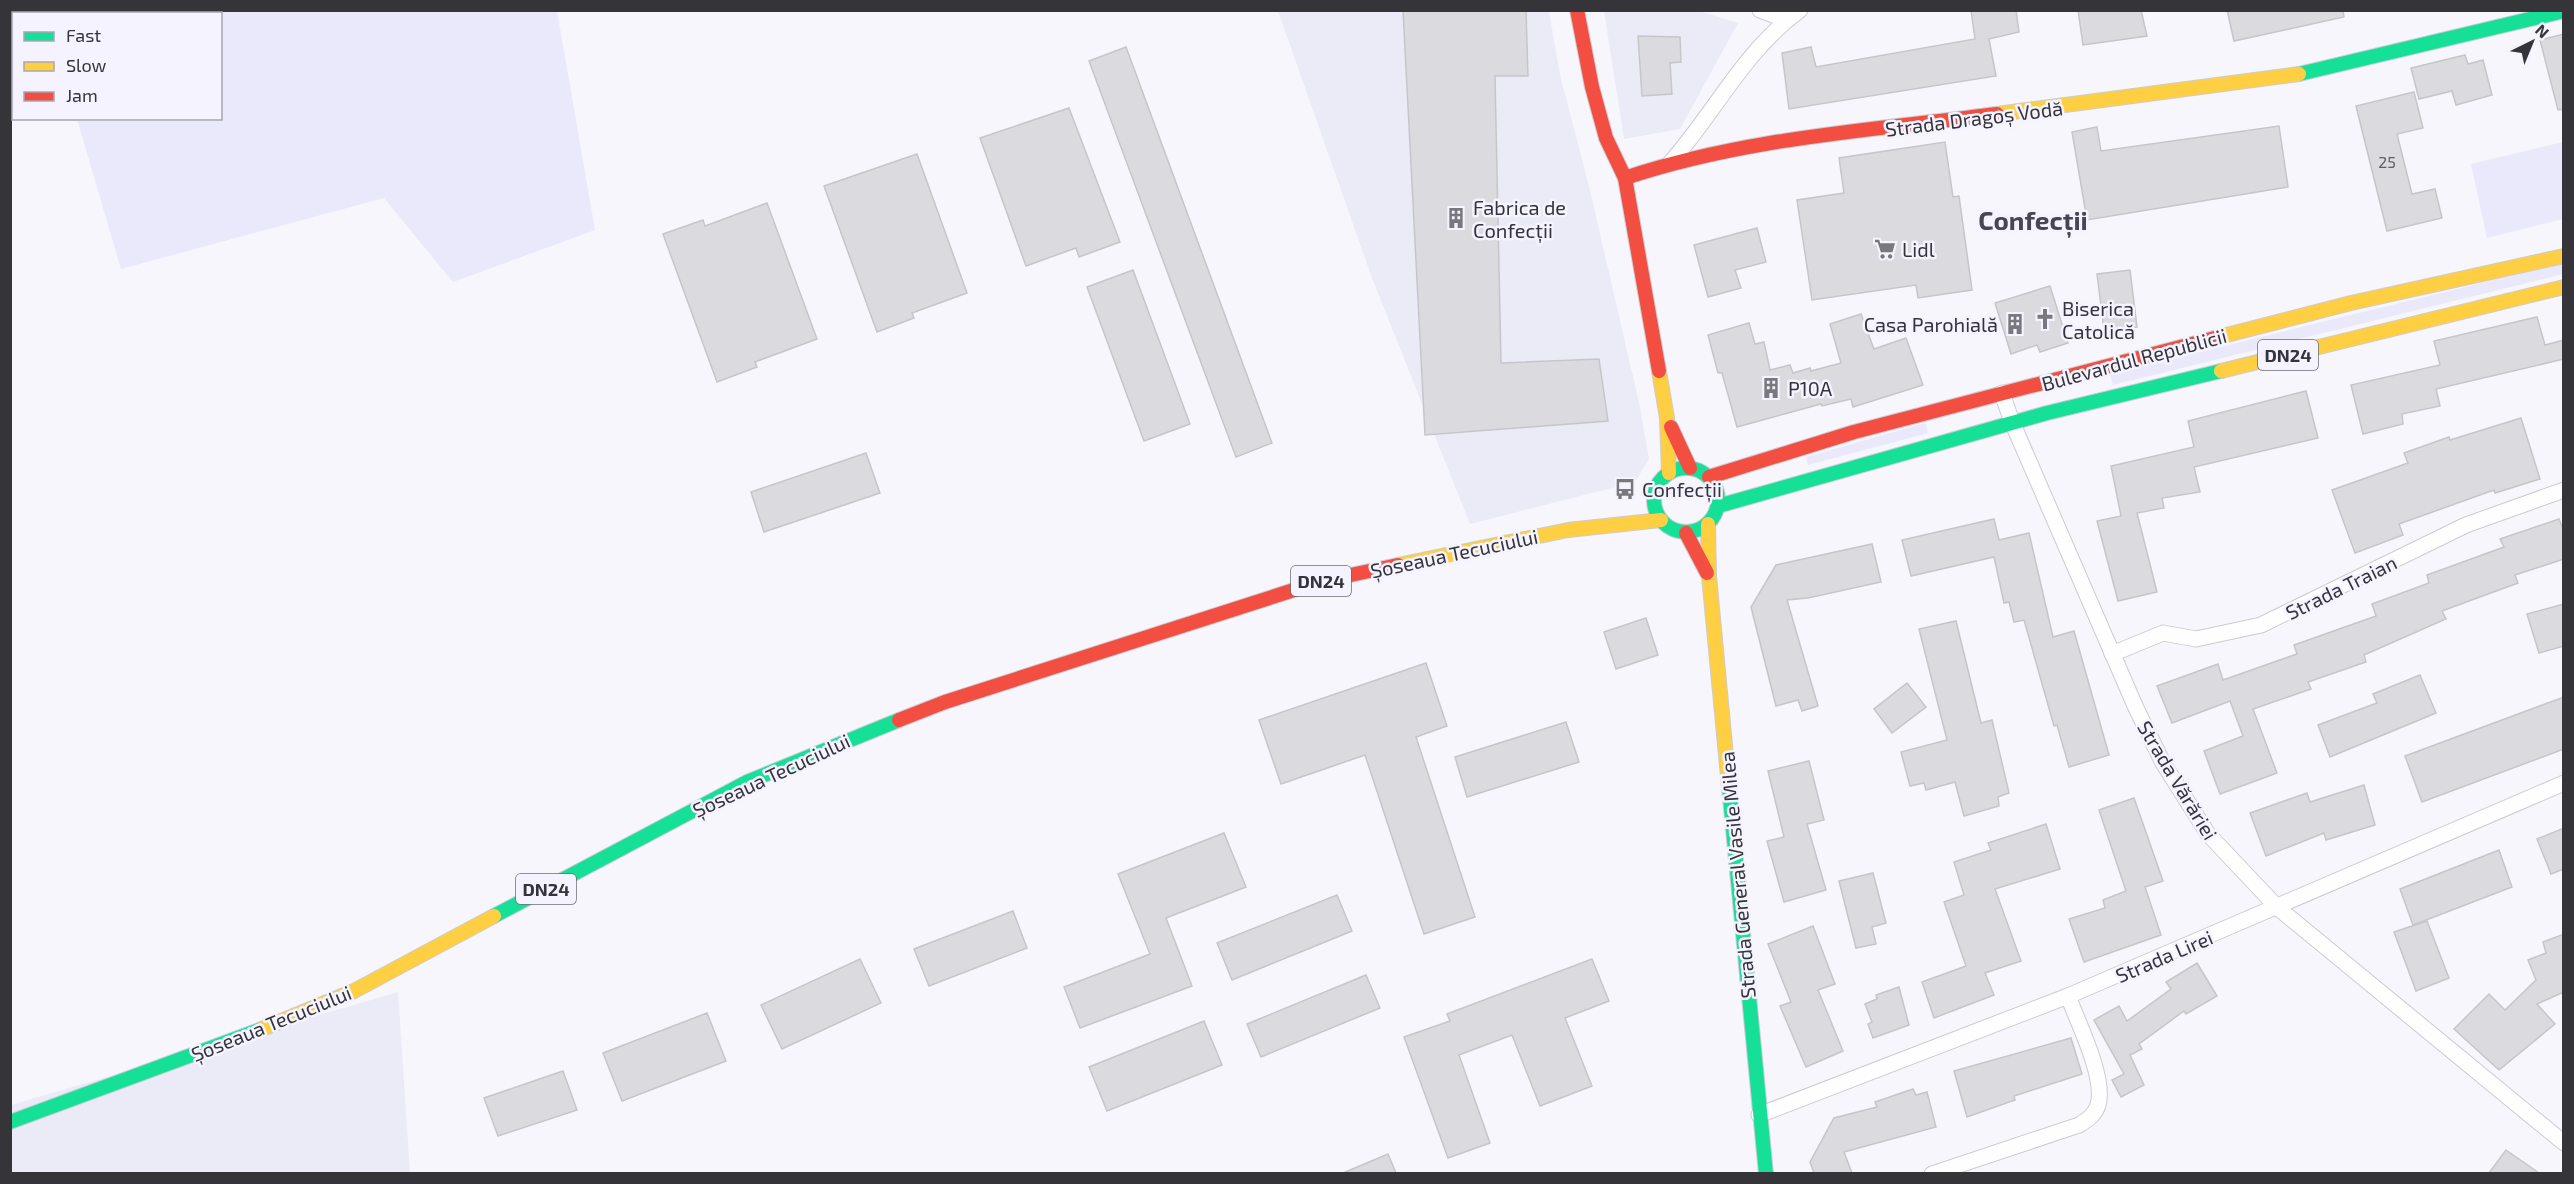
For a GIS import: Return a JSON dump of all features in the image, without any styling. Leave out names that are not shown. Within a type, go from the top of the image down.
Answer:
[{"type":"main road","points":[[1577,10],[1592,87],[1603,128],[1625,178],[1667,418],[1669,473]]},
{"type":"main road","name":"Strada Dragoș Vodă","points":[[1625,178],[1670,163],[1762,144],[2296,75],[2564,11]]},
{"type":"main road","name":"Bulevardul Republicii","points":[[1709,477],[1854,432],[2002,393],[2351,303],[2564,256]]},
{"type":"main road","name":"Bulevardul Republicii","points":[[1718,506],[2012,422],[2564,286]]},
{"type":"main road","points":[[1667,418],[1690,468]]},
{"type":"main road","points":[[1690,468],[1709,477],[1715,486],[1718,506],[1708,524],[1699,530],[1686,533],[1669,527],[1661,520],[1654,500],[1656,489],[1669,473],[1690,468]]},
{"type":"main road","name":"Șoseaua Tecuciului","points":[[1568,530],[1654,500]]},
{"type":"main road","name":"Șoseaua Tecuciului","points":[[10,1122],[310,1011],[354,991],[747,782],[848,739],[945,702],[1322,581],[1568,530],[1661,520]]},
{"type":"main road","name":"Strada General Vasile Milea","points":[[1708,524],[1709,576],[1766,1173]]},
{"type":"main road","name":"Strada General Vasile Milea","points":[[1686,533],[1709,576]]},
{"type":"street","points":[[1760,10],[1787,20]]},
{"type":"street","points":[[1670,163],[1698,131],[1739,68],[1800,10]]},
{"type":"street","name":"Strada Vărăriei","points":[[2002,393],[2012,422],[2112,654],[2163,763],[2191,809],[2228,857],[2278,908],[2564,1143]]},
{"type":"street","name":"Strada Traian","points":[[2112,654],[2163,633],[2196,639],[2261,626],[2466,525],[2564,490]]},
{"type":"street","name":"Strada Lirei","points":[[1759,1115],[2068,996],[2278,908],[2564,783]]},
{"type":"street","points":[[1932,1173],[2079,1125],[2090,1119],[2098,1106],[2098,1078],[2068,996]]},
{"type":"shaded area","points":[[557,11],[595,230],[453,282],[384,198],[121,269],[77,120],[222,120],[222,12],[46,12]]},
{"type":"shaded area","points":[[1278,11],[1549,11],[1560,75],[1589,186],[1640,407],[1649,459],[1635,482],[1470,524],[1372,278]]},
{"type":"shaded area","points":[[1604,11],[1699,11],[1738,23],[1680,129],[1624,139]]},
{"type":"shaded area","points":[[2563,142],[2563,219],[2487,238],[2471,164]]},
{"type":"shaded area","points":[[2563,263],[2563,274],[2113,385],[2110,374]]},
{"type":"shaded area","points":[[1925,423],[1928,433],[1808,465],[1806,457]]},
{"type":"shaded area","points":[[398,992],[410,1173],[11,1174],[11,1105]]},
{"type":"building","name":"Fabrica de Confecții","points":[[1403,10],[1526,10],[1528,76],[1495,76],[1501,363],[1599,359],[1608,421],[1425,435]]},
{"type":"building","points":[[1971,10],[2016,10],[2019,32],[1989,39],[1996,76],[1789,109],[1782,53],[1811,47],[1816,67],[1975,39]]},
{"type":"building","points":[[2078,10],[2141,10],[2147,36],[2083,45]]},
{"type":"building","points":[[2227,10],[2343,10],[2344,17],[2234,41]]},
{"type":"building","points":[[2564,34],[2564,109],[2558,110],[2540,40]]},
{"type":"building","points":[[1638,36],[1680,37],[1681,62],[1670,63],[1672,94],[1642,96]]},
{"type":"building","points":[[1126,47],[1272,443],[1236,457],[1089,61]]},
{"type":"building","points":[[2465,55],[2468,64],[2483,60],[2492,95],[2456,105],[2452,91],[2419,99],[2411,68]]},
{"type":"building","points":[[2414,92],[2423,128],[2397,134],[2412,194],[2435,189],[2442,218],[2387,231],[2356,106]]},
{"type":"building","points":[[1069,108],[1120,242],[1079,257],[1076,248],[1026,266],[980,138]]},
{"type":"building","points":[[2279,126],[2288,187],[2087,220],[2072,132],[2097,127],[2101,151]]},
{"type":"building","name":"Lidl","points":[[1945,142],[1953,197],[1959,196],[1972,290],[1918,298],[1916,285],[1812,300],[1797,200],[1844,193],[1839,158]]},
{"type":"building","points":[[917,154],[967,293],[912,313],[914,318],[877,332],[824,186]]},
{"type":"building","points":[[767,203],[817,339],[755,362],[757,367],[717,382],[663,234],[703,220],[705,226]]},
{"type":"building","points":[[1757,228],[1766,262],[1735,270],[1741,288],[1708,297],[1694,245]]},
{"type":"building","points":[[1133,270],[1190,424],[1144,441],[1087,287]]},
{"type":"building","points":[[2130,270],[2137,327],[2104,330],[2097,274]]},
{"type":"building","points":[[2050,286],[2068,343],[2040,352],[2037,345],[2011,354],[1995,303]]},
{"type":"building","points":[[1861,314],[1874,349],[1906,338],[1923,385],[1853,407],[1851,399],[1822,406],[1821,404],[1737,427],[1722,373],[1718,373],[1708,335],[1749,323],[1755,344],[1764,342],[1770,370],[1790,365],[1793,373],[1810,368],[1811,371],[1841,363],[1830,324]]},
{"type":"building","points":[[2537,317],[2545,345],[2564,340],[2564,359],[2436,389],[2440,406],[2402,414],[2403,424],[2363,434],[2351,385],[2440,365],[2434,341]]},
{"type":"building","points":[[2306,391],[2318,438],[2194,467],[2200,492],[2162,498],[2164,508],[2137,513],[2157,592],[2118,601],[2097,521],[2121,516],[2111,466],[2194,447],[2188,421]]},
{"type":"building","points":[[2521,418],[2540,479],[2495,493],[2494,490],[2399,524],[2403,535],[2355,553],[2332,490],[2408,463],[2404,453],[2449,437],[2450,440]]},
{"type":"building","points":[[866,453],[880,493],[764,532],[751,492]]},
{"type":"building","points":[[1994,519],[1999,540],[2029,533],[2053,637],[2074,631],[2109,755],[2069,767],[2057,725],[2054,726],[2024,620],[2014,622],[2009,602],[2004,603],[1994,557],[1911,576],[1902,540]]},
{"type":"building","points":[[2559,519],[2564,531],[2564,559],[2515,575],[2518,583],[2442,611],[2446,619],[2364,655],[2366,662],[2308,682],[2311,689],[2253,709],[2277,773],[2220,794],[2204,751],[2243,736],[2230,701],[2172,723],[2157,686],[2218,664],[2223,680],[2297,654],[2294,645],[2376,616],[2372,604],[2429,583],[2427,575],[2504,547],[2500,539]]},
{"type":"building","points":[[1872,544],[1881,582],[1808,598],[1787,600],[1818,706],[1802,711],[1798,700],[1776,706],[1751,607],[1776,565]]},
{"type":"building","points":[[2564,604],[2564,646],[2539,653],[2527,614]]},
{"type":"building","points":[[1646,618],[1658,655],[1616,669],[1604,632]]},
{"type":"building","points":[[1956,621],[1981,723],[1992,720],[2009,793],[1998,797],[1999,806],[1964,816],[1955,782],[1926,790],[1924,783],[1910,786],[1901,752],[1947,740],[1919,629]]},
{"type":"building","points":[[1426,663],[1447,726],[1416,737],[1475,917],[1424,934],[1365,755],[1281,784],[1259,720]]},
{"type":"building","points":[[2420,675],[2436,713],[2330,757],[2318,725],[2377,703],[2373,694]]},
{"type":"building","points":[[1907,683],[1926,707],[1892,733],[1874,709]]},
{"type":"building","points":[[2564,697],[2564,749],[2422,802],[2405,756]]},
{"type":"building","points":[[1566,722],[1579,762],[1467,797],[1455,757]]},
{"type":"building","points":[[1809,761],[1824,820],[1807,824],[1826,890],[1784,902],[1767,841],[1784,837],[1768,771]]},
{"type":"building","points":[[2364,785],[2375,825],[2326,840],[2324,833],[2266,856],[2250,813],[2307,793],[2310,802]]},
{"type":"building","points":[[2134,798],[2163,881],[2145,887],[2161,935],[2084,962],[2069,919],[2105,908],[2103,900],[2126,891],[2099,810]]},
{"type":"building","points":[[2046,824],[2060,869],[1995,889],[2021,961],[1985,973],[1994,995],[1934,1018],[1922,982],[1966,966],[1944,902],[1964,895],[1954,862],[1991,850],[1988,843]]},
{"type":"building","points":[[2564,828],[2564,869],[2551,874],[2537,839]]},
{"type":"building","points":[[1224,833],[1246,887],[1166,918],[1192,986],[1080,1028],[1064,987],[1150,954],[1118,874]]},
{"type":"building","points":[[2499,850],[2512,887],[2413,925],[2400,889]]},
{"type":"building","points":[[1873,873],[1886,923],[1872,927],[1876,944],[1856,948],[1839,881]]},
{"type":"building","points":[[1337,895],[1352,931],[1232,980],[1217,943]]},
{"type":"building","points":[[1013,911],[1027,948],[929,986],[914,949]]},
{"type":"building","points":[[2427,921],[2449,978],[2416,991],[2394,932]]},
{"type":"building","points":[[1813,926],[1835,984],[1818,990],[1843,1051],[1806,1067],[1780,1006],[1791,1002],[1768,944]]},
{"type":"building","points":[[2564,934],[2564,992],[2537,1004],[2555,1024],[2499,1070],[2454,1029],[2489,994],[2505,1010],[2536,980],[2528,960],[2546,953],[2543,942]]},
{"type":"building","points":[[860,959],[881,1003],[782,1049],[761,1005]]},
{"type":"building","points":[[1592,959],[1609,1001],[1565,1018],[1592,1086],[1540,1106],[1512,1035],[1459,1055],[1490,1143],[1448,1158],[1404,1037],[1450,1021],[1447,1014]]},
{"type":"building","points":[[2197,963],[2217,996],[2186,1014],[2184,1011],[2139,1044],[2142,1049],[2130,1055],[2144,1085],[2121,1097],[2112,1080],[2124,1074],[2094,1020],[2119,1006],[2127,1021],[2171,989],[2166,982]]},
{"type":"building","points":[[1366,975],[1380,1008],[1261,1057],[1247,1024]]},
{"type":"building","points":[[1899,987],[1909,1025],[1873,1038],[1868,1024],[1872,1022],[1865,1004],[1877,999],[1876,995]]},
{"type":"building","points":[[707,1013],[726,1061],[622,1101],[603,1053]]},
{"type":"building","points":[[1204,1021],[1222,1065],[1107,1111],[1089,1067]]},
{"type":"building","points":[[2071,1038],[2082,1074],[2014,1096],[2015,1100],[1967,1117],[1954,1071]]},
{"type":"building","points":[[563,1071],[577,1110],[498,1136],[484,1098]]},
{"type":"building","points":[[1913,1089],[1916,1095],[1927,1092],[1936,1127],[1844,1152],[1852,1173],[1814,1173],[1810,1162],[1834,1118],[1877,1107],[1875,1102]]},
{"type":"building","points":[[2506,1150],[2539,1173],[2489,1173]]},
{"type":"building","points":[[1388,1154],[1396,1173],[1343,1173]]},
{"type":"traffic: fast","points":[[2299,74],[2564,11]]},
{"type":"traffic: fast","points":[[1718,506],[2047,413],[2221,371]]},
{"type":"traffic: fast","points":[[1686,468],[1698,470],[1709,477],[1716,488],[1718,500],[1716,512],[1709,523],[1698,530],[1686,532],[1674,530],[1663,523],[1656,512],[1654,500],[1656,488],[1663,477],[1674,470],[1686,468]]},
{"type":"traffic: fast","points":[[494,916],[747,782],[899,720]]},
{"type":"traffic: fast","points":[[1729,787],[1766,1174]]},
{"type":"traffic: fast","points":[[10,1122],[262,1029]]},
{"type":"traffic: slow","points":[[1997,114],[2299,74]]},
{"type":"traffic: slow","points":[[2215,338],[2351,303],[2564,256]]},
{"type":"traffic: slow","points":[[2221,371],[2564,287]]},
{"type":"traffic: slow","points":[[1659,371],[1667,418],[1669,473]]},
{"type":"traffic: slow","points":[[1398,565],[1568,530],[1661,520]]},
{"type":"traffic: slow","points":[[1708,524],[1709,576],[1729,787]]},
{"type":"traffic: slow","points":[[262,1029],[354,991],[494,916]]},
{"type":"traffic: jam","points":[[1577,10],[1592,87],[1606,138],[1625,178],[1659,371]]},
{"type":"traffic: jam","points":[[1625,178],[1670,164],[1762,144],[1997,114]]},
{"type":"traffic: jam","points":[[1709,477],[1854,432],[2215,338]]},
{"type":"traffic: jam","points":[[1671,427],[1690,468]]},
{"type":"traffic: jam","points":[[1686,533],[1707,573]]},
{"type":"traffic: jam","points":[[899,720],[945,702],[1322,581],[1398,565]]},
{"type":"place","name":"Fabrica de Confecții","points":[[1456,218]]},
{"type":"place","name":"Lidl","points":[[1885,249]]},
{"type":"place","name":"Biserica Catolică","points":[[2045,319]]},
{"type":"place","name":"Casa Parohială","points":[[2015,324]]},
{"type":"place","name":"P10A","points":[[1771,388]]},
{"type":"place","name":"Confecții","points":[[1625,489]]},
{"type":"district","name":"Confecții","points":[[2033,219]]}]
